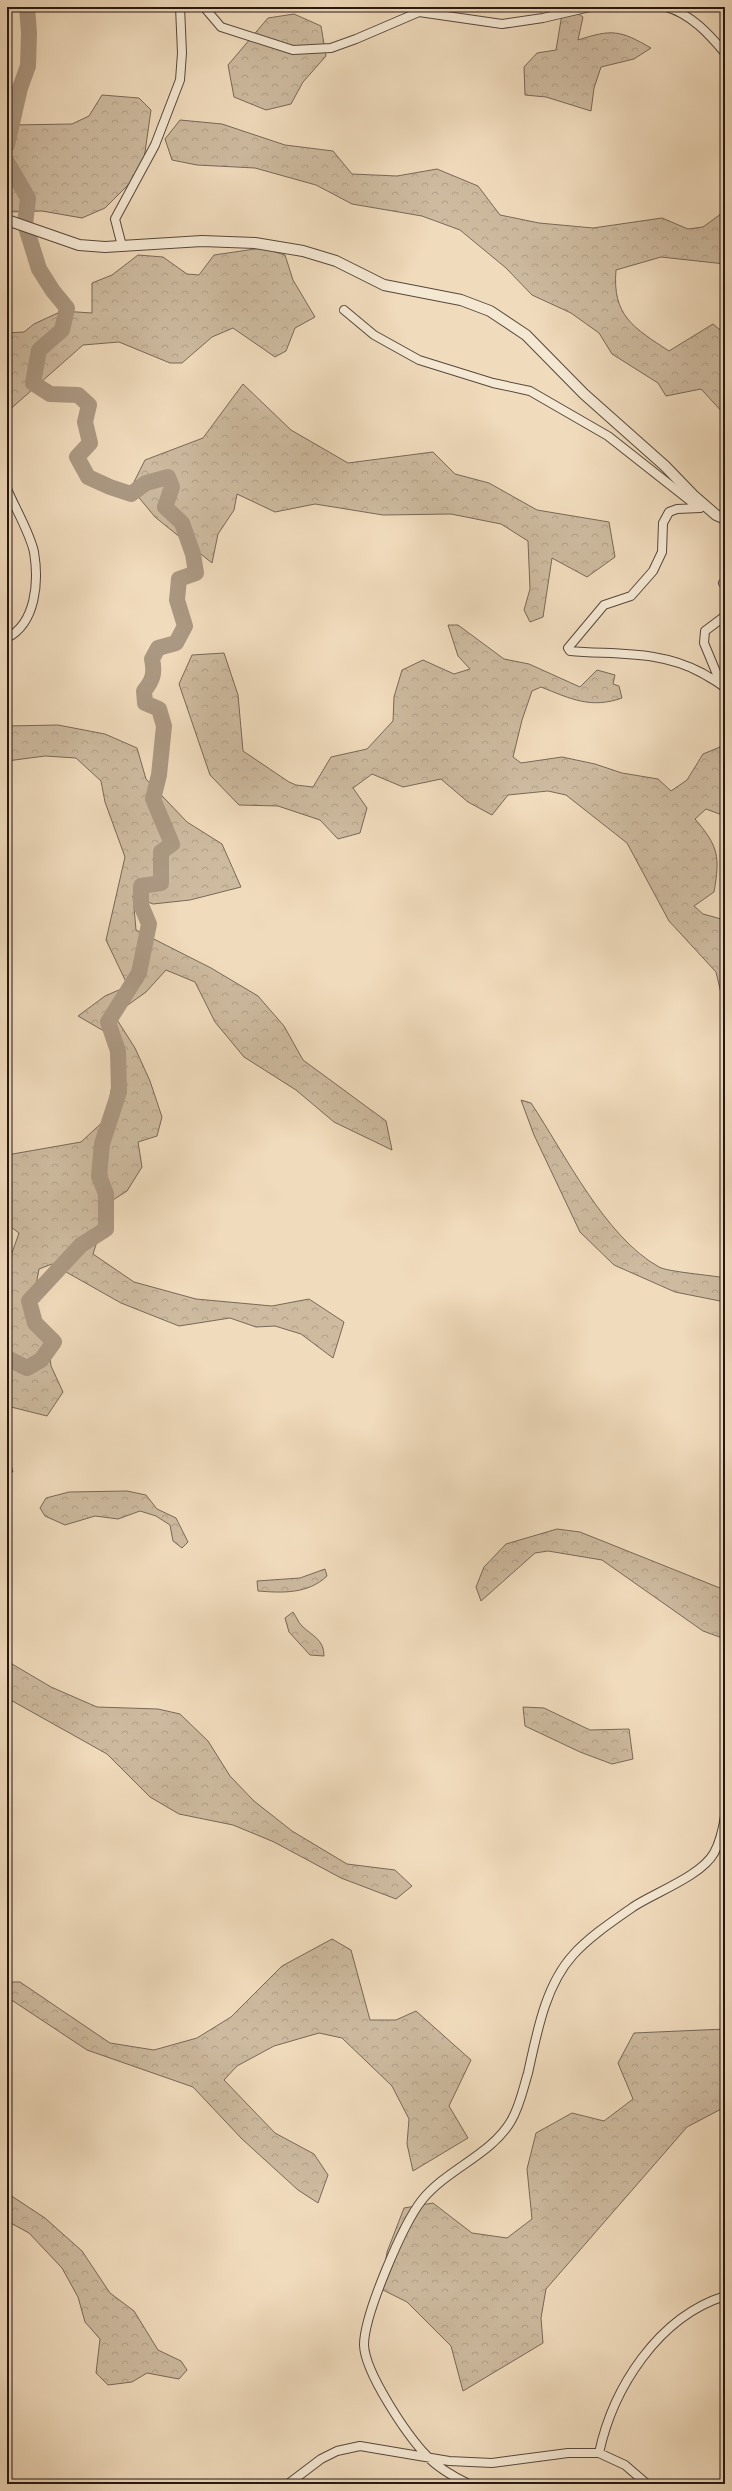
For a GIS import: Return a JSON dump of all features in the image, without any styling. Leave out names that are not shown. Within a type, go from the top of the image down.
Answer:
[{"type":"street","points":[[122,246],[115,219],[155,145],[180,80],[182,53],[180,7]]},
{"type":"street","points":[[204,7],[221,27],[293,50],[331,48],[419,12],[502,24],[543,18],[590,7]]},
{"type":"street","points":[[666,7],[674,9],[704,29],[725,54]]},
{"type":"street","points":[[7,220],[79,245],[122,246],[202,242],[254,243],[303,251],[336,261],[384,285],[461,300],[490,311],[526,335],[584,394],[665,466],[708,509],[725,519]]},
{"type":"street","points":[[344,310],[374,335],[419,360],[493,383],[530,391],[608,436],[698,507]]},
{"type":"street","points":[[7,489],[34,552],[35,589],[31,613],[16,633],[7,638]]},
{"type":"street","points":[[708,509],[698,507],[677,508],[665,516],[662,552],[658,566],[631,596],[604,605],[568,648],[570,651],[628,653],[672,660],[723,686]]},
{"type":"street","points":[[723,686],[704,643],[705,631],[725,616]]},
{"type":"street","points":[[469,2484],[456,2478],[427,2456],[377,2384],[366,2357],[364,2345],[368,2322],[401,2235],[423,2199],[450,2173],[503,2133],[512,2120],[522,2097],[550,1992],[565,1964],[593,1937],[634,1907],[704,1865],[714,1853],[723,1831],[725,1816]]},
{"type":"street","points":[[599,2454],[612,2413],[635,2368],[674,2322],[725,2296]]},
{"type":"street","points":[[288,2484],[321,2459],[348,2448],[372,2446],[454,2461],[492,2463],[568,2452],[599,2454],[625,2465],[647,2484]]},
{"type":"green space","points":[[572,9],[583,17],[578,40],[599,34],[616,33],[631,38],[651,48],[634,59],[601,67],[594,88],[591,111],[546,97],[525,95],[524,67],[537,53],[556,50],[562,14]]},
{"type":"green space","points":[[294,14],[321,26],[326,56],[303,82],[291,104],[266,110],[234,97],[228,65],[268,18]]},
{"type":"green space","points":[[102,95],[139,98],[151,110],[144,159],[131,182],[105,208],[82,218],[42,211],[7,212],[7,121],[12,125],[72,124],[89,116]]},
{"type":"green space","points":[[180,120],[222,124],[285,145],[333,151],[352,174],[397,176],[437,169],[478,186],[500,215],[539,223],[593,228],[662,218],[688,229],[703,227],[725,211],[725,264],[661,257],[616,270],[616,286],[618,299],[622,310],[628,319],[645,335],[669,351],[713,324],[725,334],[725,415],[701,389],[666,396],[658,383],[612,354],[599,333],[571,313],[532,295],[506,268],[460,230],[422,216],[352,204],[316,185],[255,168],[197,165],[172,160],[165,139]]},
{"type":"green space","points":[[262,248],[285,255],[293,280],[315,317],[295,328],[286,351],[275,357],[233,328],[212,337],[182,363],[170,363],[119,342],[83,345],[7,412],[7,333],[24,332],[34,324],[62,311],[92,313],[92,283],[112,275],[138,255],[163,257],[187,274],[199,275],[214,255]]},
{"type":"green space","points":[[243,384],[291,430],[348,463],[433,452],[455,474],[489,483],[537,510],[609,522],[615,557],[587,577],[552,558],[543,617],[530,622],[524,610],[530,589],[528,541],[501,524],[451,514],[383,515],[315,504],[275,512],[237,494],[234,510],[218,534],[212,563],[155,517],[131,488],[145,460],[203,438]]},
{"type":"green space","points":[[448,625],[458,625],[504,659],[529,664],[580,687],[597,670],[615,675],[613,684],[619,686],[622,698],[611,701],[591,703],[581,701],[541,687],[532,691],[522,720],[513,757],[521,763],[562,757],[595,764],[622,773],[658,779],[671,791],[687,780],[703,754],[725,745],[725,816],[706,809],[695,819],[709,837],[716,853],[717,870],[714,892],[694,906],[703,914],[725,920],[725,1010],[716,972],[669,921],[627,843],[566,795],[548,791],[508,795],[492,815],[468,802],[441,779],[403,787],[372,774],[353,788],[367,808],[360,833],[338,839],[320,820],[278,806],[239,805],[210,775],[179,684],[192,655],[224,653],[238,695],[243,751],[289,782],[296,785],[313,787],[331,757],[367,749],[393,721],[394,697],[402,670],[423,660],[454,674],[470,669],[458,656]]},
{"type":"green space","points":[[58,725],[105,734],[137,748],[146,779],[187,822],[222,844],[241,887],[190,900],[153,904],[133,896],[136,930],[211,968],[258,996],[284,1026],[303,1060],[386,1121],[392,1150],[334,1122],[296,1090],[244,1057],[215,1022],[195,982],[166,970],[146,992],[114,1015],[135,1048],[150,1081],[162,1117],[157,1136],[138,1142],[142,1167],[127,1191],[102,1207],[102,1226],[93,1254],[134,1282],[196,1299],[272,1306],[309,1299],[344,1322],[333,1358],[301,1334],[275,1326],[256,1327],[230,1318],[179,1326],[121,1303],[52,1264],[39,1269],[34,1296],[34,1311],[47,1329],[51,1366],[63,1392],[47,1416],[7,1406],[7,1267],[19,1233],[7,1224],[7,1155],[81,1142],[106,1119],[115,1068],[109,1034],[78,1016],[105,996],[128,986],[106,940],[125,857],[105,802],[101,781],[76,758],[45,756],[7,761],[7,726]]},
{"type":"green space","points":[[521,1100],[531,1103],[588,1193],[621,1236],[639,1253],[659,1267],[725,1278],[725,1302],[675,1292],[614,1265],[580,1232],[534,1135]]},
{"type":"green space","points":[[7,1453],[8,1454],[13,1472],[7,1472]]},
{"type":"green space","points":[[127,1491],[146,1495],[157,1509],[176,1518],[188,1542],[182,1548],[173,1541],[170,1525],[156,1516],[140,1511],[118,1519],[95,1516],[65,1525],[45,1516],[40,1508],[46,1498],[69,1492]]},
{"type":"green space","points":[[557,1529],[580,1532],[725,1590],[725,1639],[703,1631],[602,1560],[548,1551],[535,1553],[481,1601],[476,1587],[484,1567],[506,1544]]},
{"type":"green space","points":[[325,1569],[327,1576],[320,1582],[303,1589],[286,1592],[258,1591],[257,1581],[300,1578]]},
{"type":"green space","points":[[293,1612],[299,1623],[320,1642],[324,1656],[310,1655],[289,1632],[285,1618]]},
{"type":"green space","points":[[7,1661],[51,1687],[97,1707],[158,1709],[180,1714],[208,1741],[230,1776],[254,1801],[292,1831],[347,1864],[395,1870],[412,1886],[396,1899],[341,1878],[274,1842],[233,1825],[179,1814],[150,1797],[107,1754],[7,1698]]},
{"type":"green space","points":[[523,1707],[544,1708],[590,1730],[629,1729],[633,1759],[612,1764],[580,1752],[525,1726]]},
{"type":"green space","points":[[332,1939],[351,1950],[370,2020],[396,2020],[416,2011],[471,2060],[449,2106],[468,2138],[413,2171],[407,2144],[409,2119],[392,2086],[342,2038],[319,2033],[274,2046],[237,2066],[224,2080],[275,2133],[314,2154],[328,2175],[318,2203],[298,2190],[242,2139],[193,2087],[87,2050],[10,1999],[7,1982],[20,1982],[110,2043],[154,2050],[197,2038],[231,2017],[282,1966]]},
{"type":"green space","points":[[725,2029],[725,2107],[687,2127],[546,2289],[541,2318],[543,2343],[463,2391],[451,2346],[407,2302],[381,2289],[387,2252],[404,2208],[433,2203],[472,2233],[507,2238],[532,2219],[527,2169],[536,2133],[572,2113],[604,2121],[633,2099],[618,2063],[634,2033]]},
{"type":"green space","points":[[7,2193],[45,2218],[82,2251],[110,2293],[134,2311],[158,2350],[181,2361],[187,2370],[179,2379],[147,2373],[132,2382],[108,2385],[96,2373],[100,2339],[85,2322],[78,2297],[62,2268],[29,2233],[7,2221]]},
{"type":"waterway","points":[[7,145],[20,88],[28,66],[29,33],[27,7]]},
{"type":"waterway","points":[[7,162],[28,198],[25,224],[39,269],[53,291],[67,308],[62,330],[39,350],[33,383],[50,394],[78,395],[89,405],[85,422],[90,443],[77,457],[88,477],[110,487],[131,494],[146,483],[168,477],[172,487],[165,507],[182,523],[193,554],[196,573],[179,579],[177,600],[185,626],[176,643],[158,648],[152,659],[152,676],[144,691],[145,703],[159,709],[164,726],[159,775],[153,799],[172,844],[161,852],[161,883],[141,886],[141,905],[149,924],[139,973],[108,1022],[118,1051],[119,1092],[102,1144],[99,1176],[106,1194],[106,1229],[81,1245],[29,1301],[35,1323],[54,1342],[41,1360],[27,1368],[7,1358]]}]
